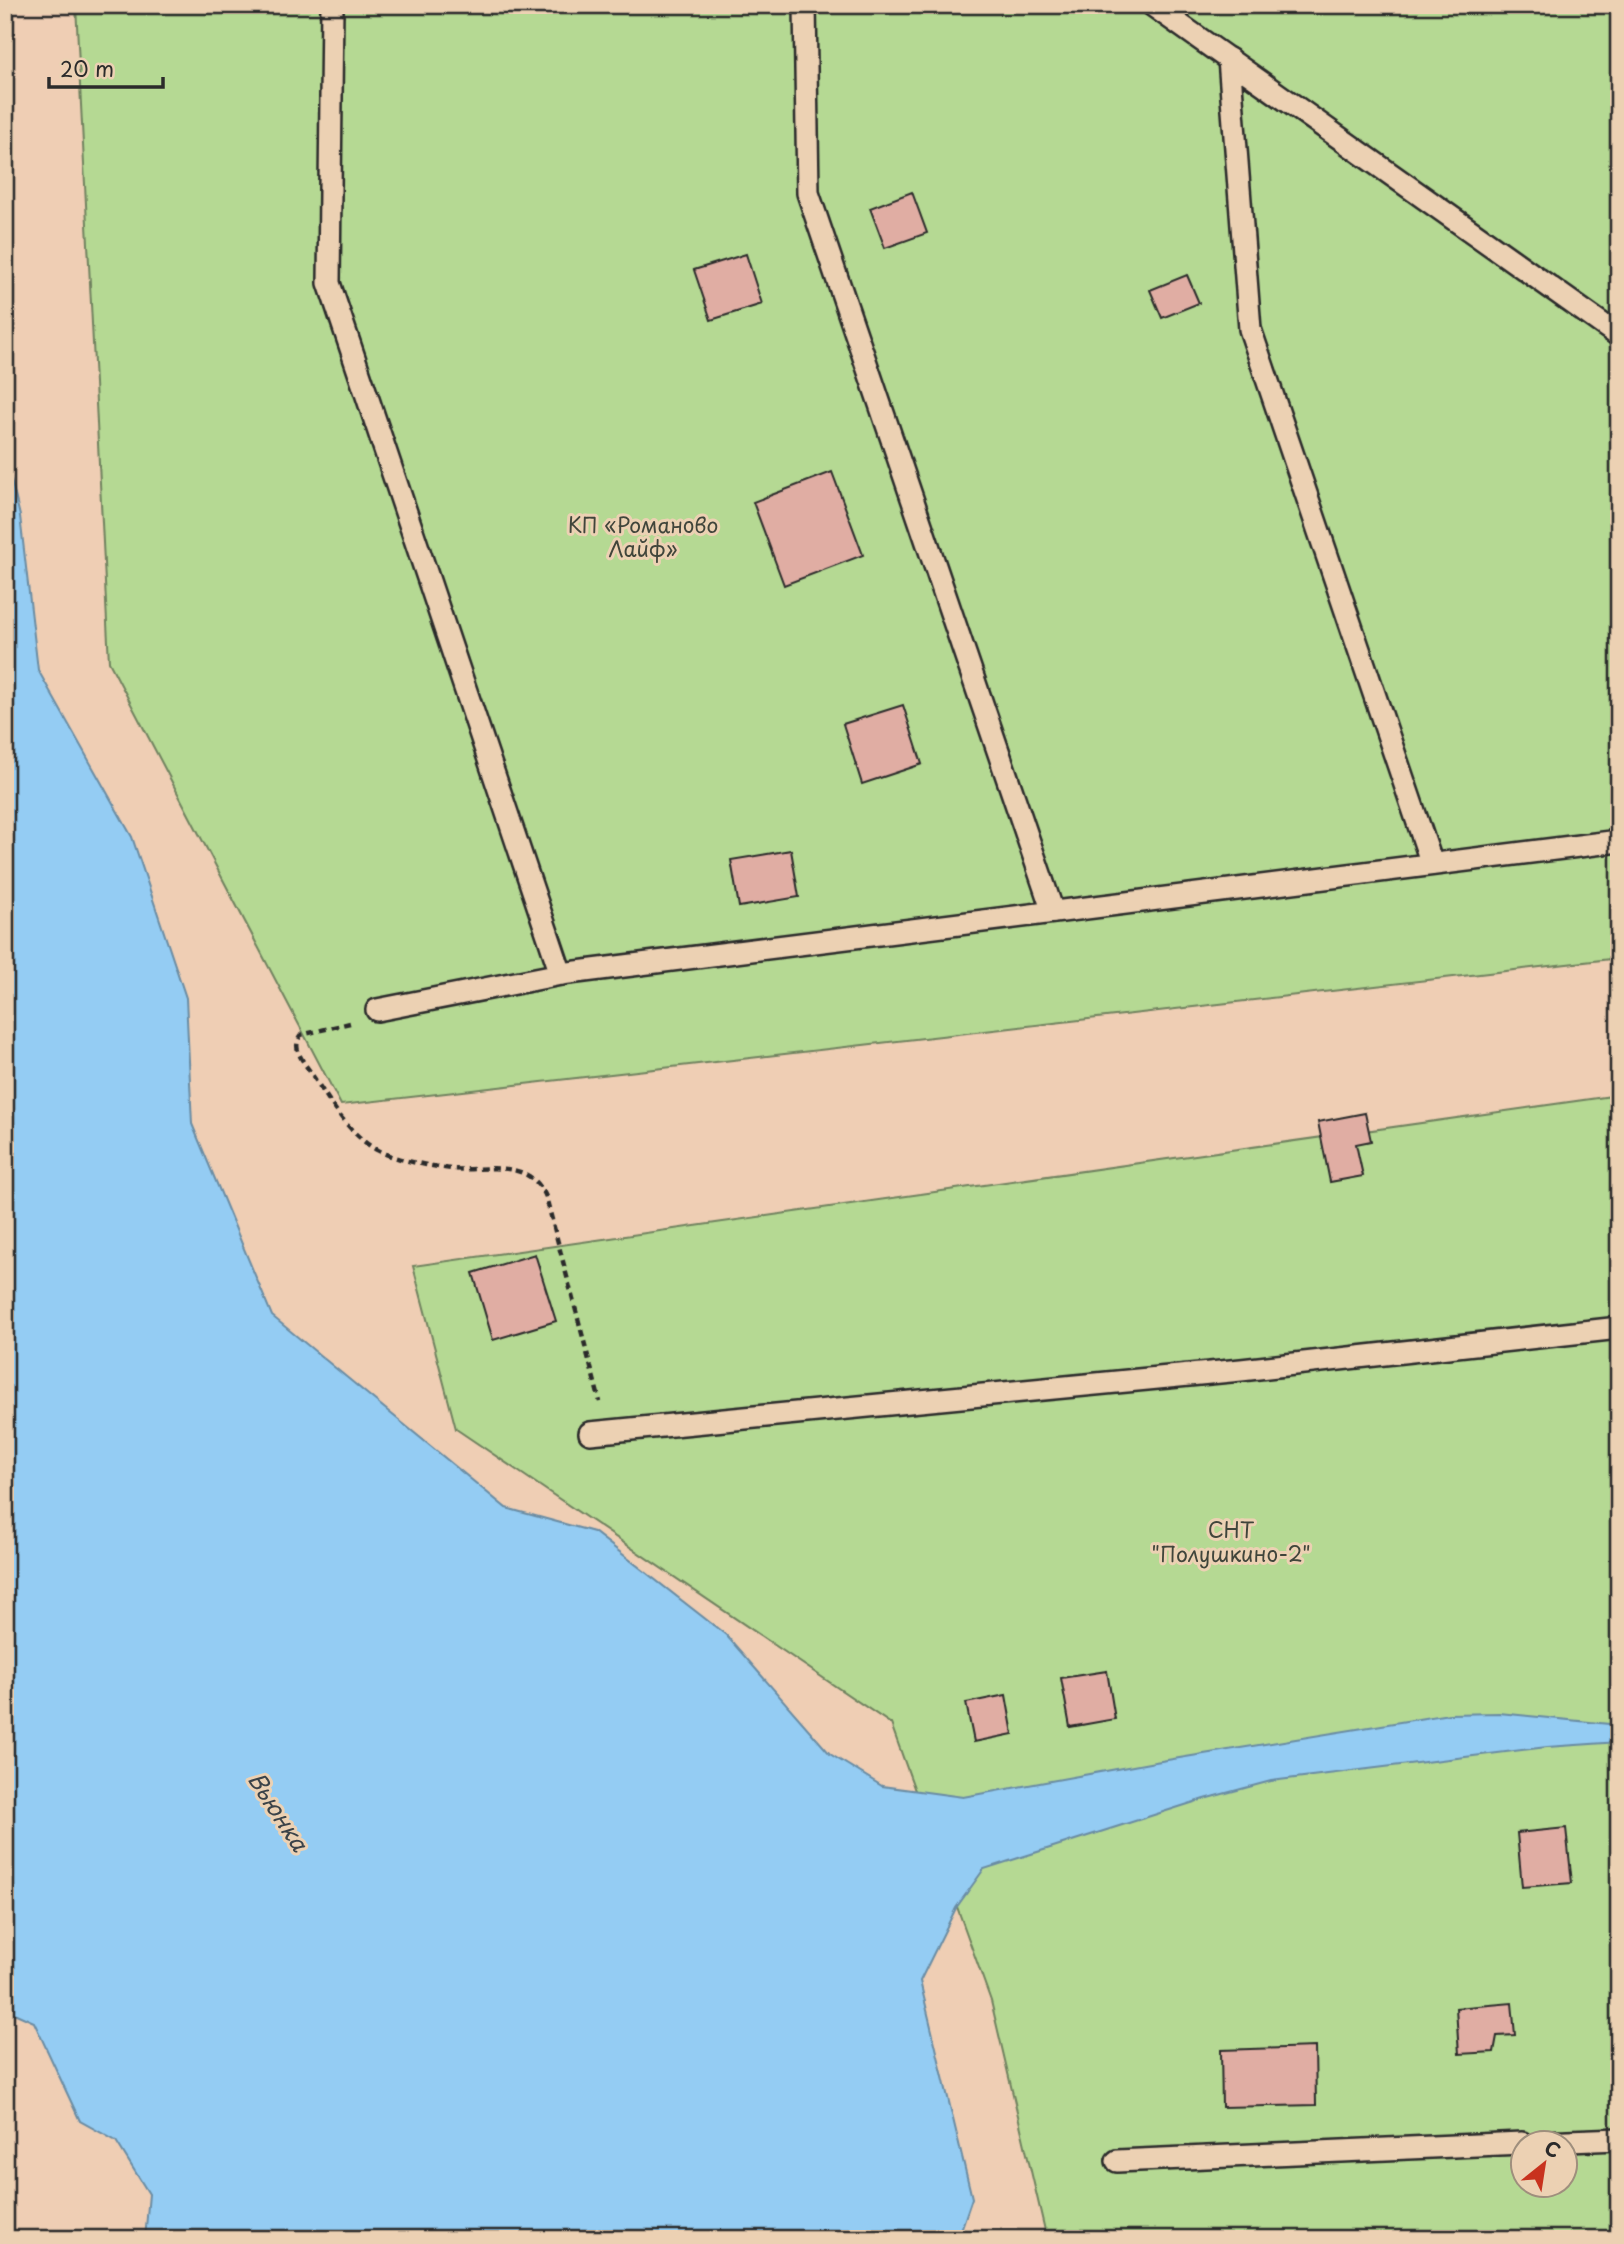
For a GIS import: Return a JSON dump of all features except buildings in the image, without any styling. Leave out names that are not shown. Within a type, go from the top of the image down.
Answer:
[{"type":"lane","points":[[332,5],[329,283],[561,974]]},
{"type":"lane","points":[[805,5],[808,193],[1053,912]]},
{"type":"lane","points":[[1153,5],[1619,336]]},
{"type":"lane","points":[[1229,59],[1250,329],[1432,864]]},
{"type":"lane","points":[[377,1010],[561,974],[1619,841]]},
{"type":"lane","points":[[590,1433],[1241,1370],[1619,1328]]},
{"type":"lane","points":[[1578,2141],[1619,2139]]},
{"type":"lane","points":[[1116,2161],[1508,2144]]},
{"type":"path","points":[[377,1010],[337,1028],[301,1035],[296,1041],[296,1047],[303,1061],[345,1123],[377,1150],[421,1164],[453,1169],[503,1167],[528,1175],[541,1185],[602,1408],[617,1430]]},
{"type":"green space","name":"КП «Романово Лайф»","points":[[76,5],[1619,5],[1619,958],[341,1105],[109,662]]},
{"type":"green space","name":"СНТ \"Полушкино-2\"","points":[[1619,1095],[1619,2239],[1047,2239],[991,2001],[891,1724],[456,1429],[413,1266]]},
{"type":"water","name":"Вьюнка","points":[[5,454],[20,516],[38,670],[132,837],[186,998],[192,1124],[272,1316],[506,1508],[594,1532],[726,1635],[830,1754],[882,1786],[963,1797],[1155,1762],[1449,1714],[1499,1713],[1619,1725],[1619,1742],[1547,1747],[1271,1781],[1204,1799],[984,1869],[956,1908],[920,1981],[972,2198],[958,2239],[145,2239],[149,2194],[116,2141],[80,2121],[34,2022],[5,2009]]}]
